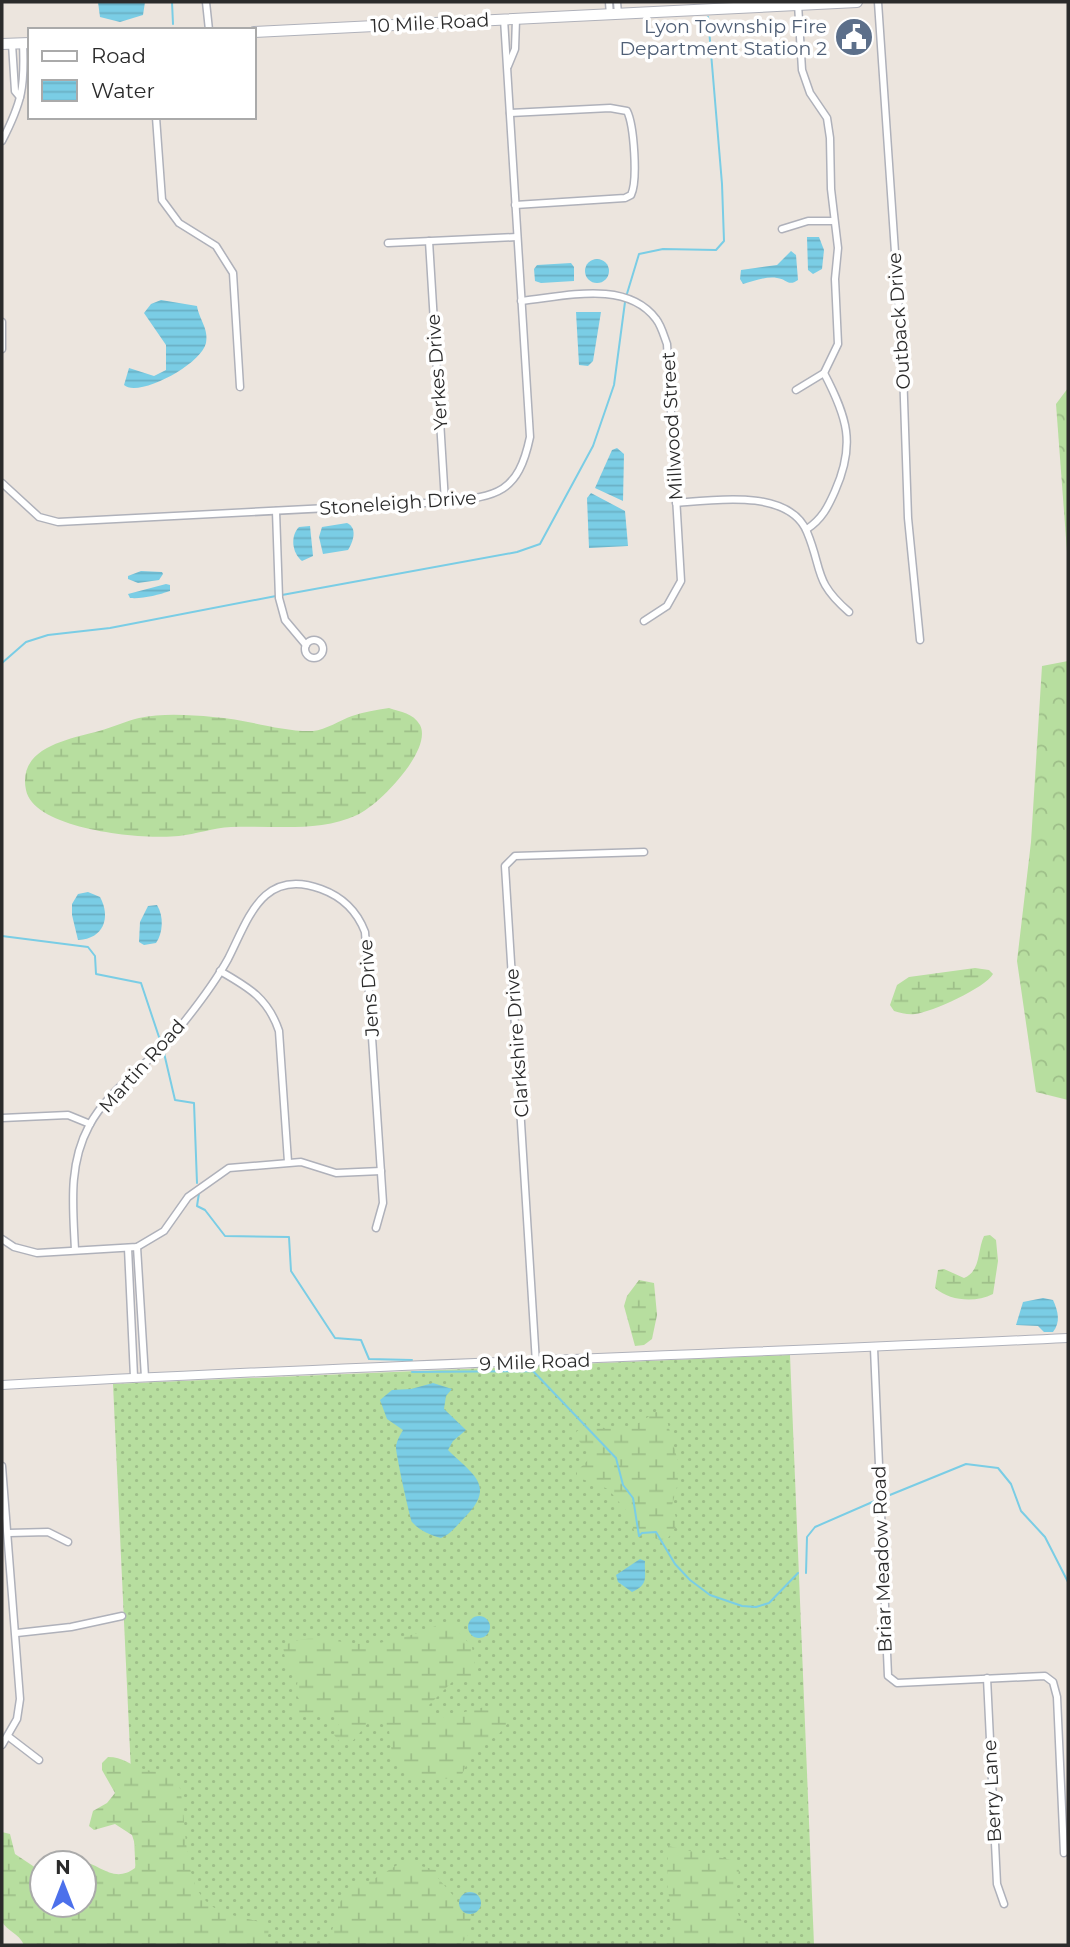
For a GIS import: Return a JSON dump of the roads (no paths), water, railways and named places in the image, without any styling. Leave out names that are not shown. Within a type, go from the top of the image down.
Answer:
[{"type":"main road","name":"10 Mile Road","points":[[256,32],[614,14],[705,6],[857,2]]},
{"type":"main road","points":[[7,44],[27,43]]},
{"type":"street","points":[[206,2],[209,28]]},
{"type":"street","points":[[609,2],[614,14]]},
{"type":"street","points":[[614,14],[617,2]]},
{"type":"street","name":"Outback Drive","points":[[878,2],[903,370],[908,518],[920,640]]},
{"type":"street","points":[[796,390],[824,373],[838,344],[835,279],[838,248],[833,221],[830,138],[827,118],[810,93],[802,70],[798,5]]},
{"type":"street","name":"Stoneleigh Drive","points":[[2,483],[39,517],[58,522],[445,502],[490,497],[512,482],[525,461],[530,437],[504,19]]},
{"type":"street","name":"Stoneleigh Drive","points":[[508,68],[515,48],[516,19]]},
{"type":"street","points":[[2,141],[18,112],[25,86],[27,43]]},
{"type":"street","points":[[7,44],[15,90],[20,97]]},
{"type":"street","points":[[510,113],[610,107],[627,111],[631,123],[635,182],[631,194],[625,198],[515,205]]},
{"type":"street","points":[[156,119],[162,200],[179,223],[216,246],[233,273],[240,387]]},
{"type":"street","points":[[782,229],[808,221],[833,221]]},
{"type":"street","points":[[388,243],[517,237]]},
{"type":"street","name":"Yerkes Drive","points":[[429,241],[445,502]]},
{"type":"street","name":"Millwood Street","points":[[521,301],[614,293],[639,303],[657,319],[667,344],[681,581],[667,606],[644,621]]},
{"type":"street","points":[[2,322],[2,349]]},
{"type":"street","points":[[807,529],[827,510],[847,462],[849,447],[847,431],[824,373]]},
{"type":"street","points":[[676,503],[755,498],[784,510],[807,529],[819,575],[832,598],[849,612]]},
{"type":"street","points":[[276,510],[279,598],[285,620],[306,645]]},
{"type":"street","name":"Clarkshire Drive","points":[[536,1363],[505,866],[515,856],[644,852]]},
{"type":"street","name":"Jens Drive","points":[[220,971],[252,907],[274,891],[294,886],[314,887],[335,895],[355,912],[361,922],[366,945],[383,1203],[376,1228]]},
{"type":"street","points":[[220,971],[263,998],[279,1031],[288,1162]]},
{"type":"street","name":"Martin Road","points":[[75,1250],[72,1183],[90,1124],[112,1097],[146,1066],[177,1031],[220,971]]},
{"type":"street","points":[[2,1118],[68,1115],[90,1124]]},
{"type":"street","points":[[2,1239],[14,1247],[37,1252],[137,1247],[164,1231],[188,1197],[219,1173],[239,1166],[301,1162],[336,1173],[381,1171]]},
{"type":"street","points":[[137,1247],[145,1377]]},
{"type":"street","points":[[128,1248],[134,1377]]},
{"type":"street","name":"9 Mile Road","points":[[2,1385],[134,1377],[536,1363],[1068,1338]]},
{"type":"street","name":"Briar Meadow Road","points":[[874,1348],[888,1676],[897,1683],[1045,1676],[1056,1688],[1064,1853]]},
{"type":"street","points":[[2,1466],[20,1699],[17,1718],[9,1737],[2,1745]]},
{"type":"street","points":[[9,1533],[48,1532],[68,1542]]},
{"type":"street","points":[[17,1633],[71,1628],[122,1616]]},
{"type":"street","name":"Berry Lane","points":[[988,1678],[997,1884],[1004,1903]]},
{"type":"street","points":[[9,1737],[39,1760]]},
{"type":"water","points":[[98,2],[145,2],[143,15],[120,22],[100,17]]},
{"type":"water","points":[[807,237],[819,237],[824,250],[822,269],[813,274],[808,270]]},
{"type":"water","points":[[791,251],[796,255],[798,280],[790,283],[769,278],[743,284],[740,279],[741,270],[777,265]]},
{"type":"water","points":[[597,259],[605,263],[609,271],[605,279],[597,283],[589,279],[585,271],[589,263]]},
{"type":"water","points":[[571,263],[574,267],[574,281],[535,281],[534,269],[537,265]]},
{"type":"water","points":[[161,300],[197,306],[206,333],[206,343],[202,352],[182,369],[155,383],[131,388],[124,385],[129,368],[154,376],[166,370],[166,345],[144,313],[151,304]]},
{"type":"water","points":[[576,312],[601,312],[593,361],[588,366],[579,365]]},
{"type":"water","points":[[617,448],[624,454],[623,501],[595,488],[612,450]]},
{"type":"water","points":[[591,493],[625,511],[628,546],[589,548],[587,498]]},
{"type":"water","points":[[347,523],[353,532],[348,550],[323,554],[319,537],[322,527]]},
{"type":"water","points":[[310,526],[313,556],[302,561],[294,549],[294,535],[299,527]]},
{"type":"water","points":[[141,571],[163,574],[159,580],[138,583],[128,579],[128,576]]},
{"type":"water","points":[[170,585],[170,591],[161,594],[130,598],[128,594]]},
{"type":"water","points":[[88,892],[100,897],[105,919],[103,926],[94,936],[78,940],[72,904],[78,894]]},
{"type":"water","points":[[157,905],[162,919],[160,934],[156,943],[144,945],[139,942],[140,922],[148,906]]},
{"type":"water","points":[[1043,1298],[1053,1300],[1056,1308],[1058,1320],[1053,1332],[1044,1332],[1038,1326],[1016,1325],[1023,1302]]},
{"type":"water","points":[[433,1383],[452,1389],[446,1396],[444,1409],[466,1430],[453,1441],[448,1450],[472,1473],[480,1488],[475,1505],[441,1538],[425,1532],[412,1522],[396,1451],[403,1430],[387,1419],[380,1400],[392,1390],[411,1389]]},
{"type":"water","points":[[640,1559],[645,1561],[645,1579],[638,1589],[632,1592],[618,1582],[616,1575]]},
{"type":"water","points":[[479,1616],[487,1619],[490,1627],[487,1635],[479,1638],[471,1635],[468,1627],[471,1619]]},
{"type":"water","points":[[470,1892],[478,1895],[481,1903],[478,1911],[470,1914],[462,1911],[459,1903],[462,1895]]},
{"type":"waterway","points":[[172,2],[173,24]]},
{"type":"waterway","points":[[626,297],[639,254],[663,249],[716,250],[724,241],[708,17]]},
{"type":"waterway","points":[[282,595],[517,552],[540,544],[593,446],[614,385],[625,302]]},
{"type":"waterway","points":[[2,663],[26,642],[48,635],[110,628],[276,596]]},
{"type":"waterway","points":[[2,936],[88,947],[95,956],[96,974],[141,983],[161,1043]]},
{"type":"waterway","points":[[164,1053],[175,1100],[194,1103],[197,1183]]},
{"type":"waterway","points":[[199,1193],[197,1206],[205,1210],[225,1236],[289,1237],[291,1271],[335,1338],[361,1340],[369,1359],[412,1360]]},
{"type":"waterway","points":[[412,1372],[533,1371],[616,1458],[623,1485],[633,1498],[639,1536],[642,1533],[656,1532],[675,1564],[710,1595],[742,1606],[756,1607],[769,1603],[798,1573]]},
{"type":"waterway","points":[[885,1497],[966,1464],[998,1468],[1011,1484],[1021,1511],[1045,1537],[1068,1582]]},
{"type":"waterway","points":[[806,1573],[807,1537],[815,1527],[877,1500]]},
{"type":"place","name":"Lyon Township Fire Department Station 2","points":[[854,37]]}]
